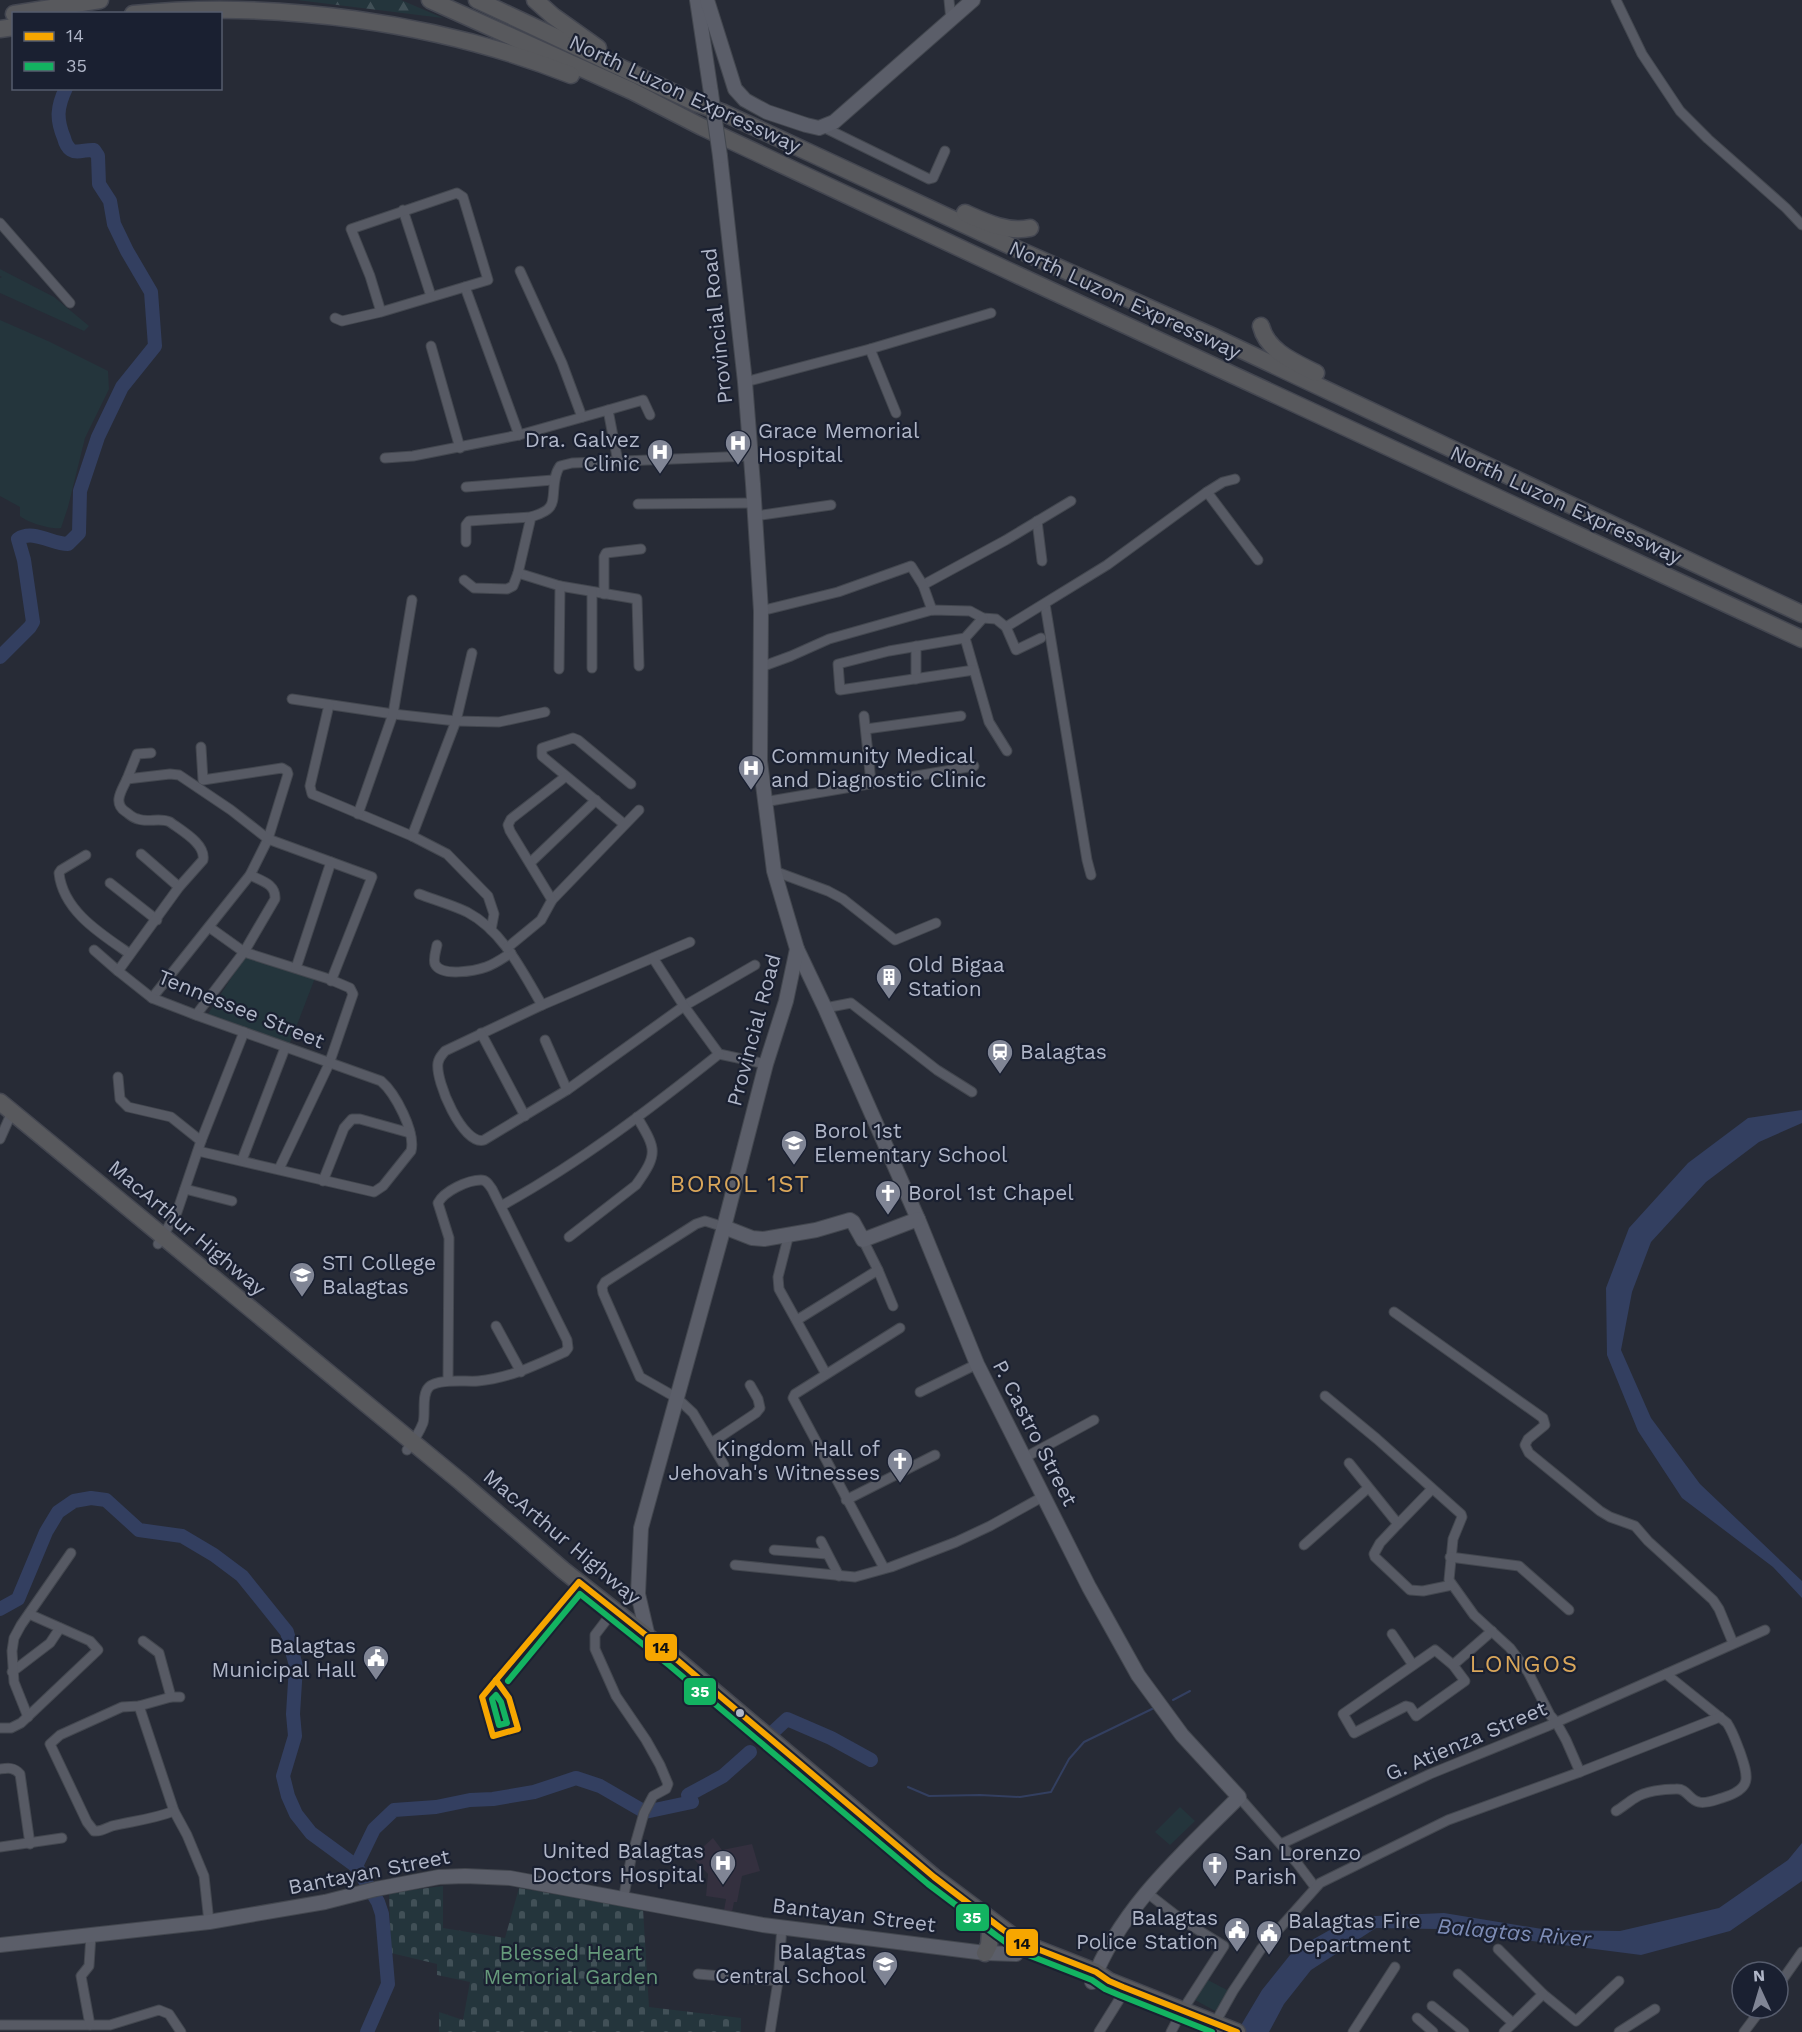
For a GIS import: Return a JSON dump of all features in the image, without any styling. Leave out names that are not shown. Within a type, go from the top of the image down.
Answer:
[{"type":"highway","points":[[26,12],[100,0]]},
{"type":"highway","name":"North Luzon Expressway","points":[[430,0],[632,91],[702,127],[1802,639]]},
{"type":"highway","name":"North Luzon Expressway","points":[[477,0],[696,103],[724,113],[1017,249],[1212,336],[1802,614]]},
{"type":"highway","points":[[535,0],[553,16],[601,50],[724,113]]},
{"type":"highway","points":[[160,12],[270,9],[342,16],[426,31],[560,70],[702,127]]},
{"type":"highway","points":[[783,140],[915,191],[978,219],[1017,230],[1030,228]]},
{"type":"highway","points":[[1261,326],[1263,336],[1282,354],[1435,432],[1485,464]]},
{"type":"highway","name":"MacArthur Highway","points":[[5,1112],[612,1614],[647,1640],[928,1883],[990,1932],[1020,1947],[1225,2027]]},
{"type":"highway","name":"MacArthur Highway","points":[[767,1742],[1020,1947]]},
{"type":"highway","points":[[985,1953],[990,1941],[990,1932]]},
{"type":"main road","name":"Provincial Road","points":[[647,1640],[638,1594],[641,1528],[724,1227],[766,1064],[786,1002],[797,949],[774,871],[765,802],[759,729],[761,611],[745,382],[720,156],[697,0]]},
{"type":"main road","points":[[707,0],[735,89],[745,99],[767,112],[814,127],[823,127],[834,122],[973,0]]},
{"type":"main road","name":"P. Castro Street","points":[[797,949],[918,1219],[977,1364],[1089,1587],[1137,1675],[1182,1735],[1239,1797]]},
{"type":"main road","points":[[724,1227],[752,1238],[764,1239],[816,1230],[850,1220],[854,1222],[863,1240],[918,1219]]},
{"type":"main road","points":[[1105,1980],[1114,1937],[1146,1892],[1239,1797]]},
{"type":"main road","name":"Bantayan Street","points":[[0,1945],[209,1922],[326,1902],[376,1888],[440,1877],[465,1876],[510,1878],[744,1922],[985,1953],[1013,1954],[1020,1947]]},
{"type":"street","points":[[949,0],[951,20]]},
{"type":"street","points":[[1616,0],[1642,54],[1680,111],[1802,225]]},
{"type":"street","points":[[823,127],[929,179],[933,178],[945,151]]},
{"type":"street","points":[[335,318],[342,321],[381,312],[489,280],[463,197],[457,193],[351,229],[370,276],[381,312]]},
{"type":"street","points":[[404,210],[431,296]]},
{"type":"street","points":[[0,223],[70,303]]},
{"type":"street","points":[[520,271],[562,363],[582,417]]},
{"type":"street","points":[[465,287],[519,435]]},
{"type":"street","points":[[745,382],[870,349],[991,313]]},
{"type":"street","points":[[431,346],[460,448]]},
{"type":"street","points":[[870,349],[896,413]]},
{"type":"street","points":[[385,458],[460,448],[519,435],[643,400],[650,415]]},
{"type":"street","points":[[608,410],[618,462]]},
{"type":"street","points":[[466,542],[466,525],[469,521],[531,517],[547,510],[553,501],[553,480],[560,466],[572,463],[750,456]]},
{"type":"street","points":[[1006,627],[1107,565],[1207,492],[1235,478]]},
{"type":"street","points":[[466,488],[553,480]]},
{"type":"street","points":[[1207,492],[1258,560]]},
{"type":"street","points":[[923,585],[1071,501]]},
{"type":"street","points":[[638,504],[755,510],[831,506]]},
{"type":"street","points":[[464,580],[474,588],[507,589],[513,586],[531,517]]},
{"type":"street","points":[[1037,521],[1042,561]]},
{"type":"street","points":[[604,594],[604,557],[606,553],[641,549]]},
{"type":"street","points":[[761,611],[838,592],[911,566],[923,585],[932,610]]},
{"type":"street","points":[[518,573],[560,586],[637,599],[639,666]]},
{"type":"street","points":[[560,586],[560,669]]},
{"type":"street","points":[[592,592],[592,668]]},
{"type":"street","points":[[358,814],[393,714],[412,600]]},
{"type":"street","points":[[1045,604],[1091,875]]},
{"type":"street","points":[[761,667],[829,639],[932,610],[970,611],[982,618],[996,619],[1006,627],[1016,650],[1041,638]]},
{"type":"street","points":[[974,670],[840,690],[838,664],[889,651],[965,638],[982,618]]},
{"type":"street","points":[[965,638],[989,722],[1007,751]]},
{"type":"street","points":[[916,646],[916,679]]},
{"type":"street","points":[[412,836],[456,721],[472,653]]},
{"type":"street","points":[[292,699],[456,721],[499,722],[544,712]]},
{"type":"street","points":[[329,705],[310,791],[312,794],[412,836],[447,854],[488,896],[494,914],[491,930]]},
{"type":"street","points":[[864,716],[871,782]]},
{"type":"street","points":[[866,729],[961,716]]},
{"type":"street","points":[[624,824],[542,756],[542,748],[573,738],[578,740],[631,784]]},
{"type":"street","points":[[200,784],[201,747]]},
{"type":"street","points":[[118,971],[179,887],[203,860],[203,849],[171,822],[136,819],[120,808],[119,798],[137,754],[151,753]]},
{"type":"street","points":[[765,802],[974,766]]},
{"type":"street","points":[[152,998],[250,875],[268,839],[287,771],[282,768],[200,784]]},
{"type":"street","points":[[127,779],[176,774],[200,784],[268,839],[372,877],[331,981]]},
{"type":"street","points":[[552,900],[508,825],[511,819],[565,777]]},
{"type":"street","points":[[530,863],[596,800]]},
{"type":"street","points":[[437,945],[434,960],[439,969],[446,972],[488,967],[541,920],[552,900],[639,810]]},
{"type":"street","points":[[141,854],[179,887]]},
{"type":"street","points":[[86,855],[59,873],[63,889],[71,904],[96,930],[130,954]]},
{"type":"street","points":[[296,968],[332,862]]},
{"type":"street","points":[[774,871],[843,899],[895,940],[936,923]]},
{"type":"street","points":[[196,1016],[244,952],[275,899],[274,889],[271,886],[250,875]]},
{"type":"street","points":[[110,883],[156,920]]},
{"type":"street","points":[[419,894],[468,913],[491,930],[509,950],[542,1005]]},
{"type":"street","points":[[209,927],[244,952],[350,988],[353,994],[329,1064],[279,1169]]},
{"type":"street","points":[[690,942],[542,1005],[445,1051],[439,1058],[440,1084],[448,1103],[467,1134],[479,1142],[525,1116],[567,1090],[684,1006],[755,965]]},
{"type":"street","name":"Tennessee Street","points":[[94,950],[152,998],[381,1082],[390,1089],[397,1100],[410,1132]]},
{"type":"street","points":[[653,957],[718,1054],[766,1064]]},
{"type":"street","points":[[825,1008],[851,1003],[937,1070],[972,1092]]},
{"type":"street","points":[[160,1240],[177,1212],[201,1141],[244,1032]]},
{"type":"street","points":[[481,1034],[525,1116]]},
{"type":"street","points":[[545,1040],[567,1090]]},
{"type":"street","points":[[242,1160],[285,1048]]},
{"type":"street","points":[[501,1206],[538,1186],[637,1117],[718,1054]]},
{"type":"street","points":[[118,1077],[118,1095],[128,1107],[171,1117],[201,1141]]},
{"type":"street","points":[[0,1138],[5,1112]]},
{"type":"street","points":[[569,1237],[636,1185],[642,1177],[651,1160],[653,1146],[637,1117]]},
{"type":"street","points":[[198,1151],[242,1160],[323,1181],[370,1192],[378,1191],[411,1151],[410,1132],[360,1119],[348,1121],[323,1181]]},
{"type":"street","points":[[410,1447],[423,1419],[425,1394],[428,1388],[448,1381],[477,1381],[504,1377],[565,1353],[568,1347],[567,1340],[501,1206],[488,1182],[482,1180],[460,1186],[441,1197],[438,1203],[448,1238],[448,1381]]},
{"type":"street","points":[[185,1189],[231,1200]]},
{"type":"street","points":[[724,1227],[701,1221],[605,1282],[602,1287],[642,1379],[677,1398],[693,1413],[724,1465]]},
{"type":"street","points":[[789,1234],[778,1283],[779,1289],[825,1374]]},
{"type":"street","points":[[863,1240],[893,1306]]},
{"type":"street","points":[[796,1320],[878,1269]]},
{"type":"street","points":[[1394,1312],[1543,1418],[1545,1425],[1528,1439],[1525,1445],[1528,1453],[1600,1511],[1635,1526],[1648,1541],[1713,1600],[1733,1643]]},
{"type":"street","points":[[496,1326],[521,1372]]},
{"type":"street","points":[[884,1568],[794,1402],[795,1394],[900,1328]]},
{"type":"street","points":[[920,1392],[977,1364]]},
{"type":"street","points":[[711,1443],[760,1408],[750,1385]]},
{"type":"street","points":[[1325,1396],[1458,1511],[1462,1517],[1453,1539],[1448,1576],[1452,1585],[1474,1615],[1514,1654],[1528,1672],[1580,1772]]},
{"type":"street","points":[[1024,1458],[1094,1420]]},
{"type":"street","points":[[846,1500],[935,1455]]},
{"type":"street","points":[[1349,1464],[1398,1524]]},
{"type":"street","points":[[1304,1545],[1368,1488]]},
{"type":"street","points":[[1432,1489],[1376,1548],[1374,1554],[1410,1590],[1423,1591],[1452,1585]]},
{"type":"street","points":[[735,1565],[855,1577],[919,1556],[990,1526],[1044,1496]]},
{"type":"street","points":[[821,1541],[839,1576]]},
{"type":"street","points":[[774,1550],[827,1554]]},
{"type":"street","points":[[28,1717],[17,1693],[12,1672],[14,1638],[71,1553]]},
{"type":"street","points":[[1450,1557],[1520,1566],[1569,1610]]},
{"type":"street","points":[[0,1728],[17,1726],[98,1650],[90,1641],[29,1614]]},
{"type":"street","points":[[612,1614],[596,1635],[595,1648],[616,1696],[646,1740],[668,1784],[666,1789],[653,1796],[644,1813],[631,1859],[623,1900]]},
{"type":"street","points":[[12,1672],[50,1643],[60,1628]]},
{"type":"street","name":"G. Atienza Street","points":[[1281,1844],[1430,1774],[1556,1722],[1765,1629]]},
{"type":"street","points":[[1453,1665],[1492,1631]]},
{"type":"street","points":[[1392,1634],[1413,1665]]},
{"type":"street","points":[[143,1641],[159,1653],[175,1697],[139,1706],[122,1707],[60,1735],[50,1744],[87,1822],[94,1831],[156,1818],[174,1811]]},
{"type":"street","points":[[1435,1650],[1453,1665],[1465,1681],[1416,1716],[1410,1707],[1406,1706],[1354,1733],[1343,1714],[1413,1665],[1435,1650]]},
{"type":"street","points":[[1616,1811],[1636,1797],[1665,1790],[1679,1788],[1693,1800],[1706,1802],[1739,1791],[1745,1784],[1747,1773],[1731,1730],[1720,1717],[1666,1674]]},
{"type":"street","points":[[139,1706],[174,1811],[204,1876],[209,1922]]},
{"type":"street","points":[[1225,2027],[1233,1991],[1261,1949],[1315,1887],[1443,1823],[1720,1717]]},
{"type":"street","points":[[0,1769],[17,1770],[20,1774],[30,1844]]},
{"type":"street","name":"P. Castro Street","points":[[1239,1797],[1315,1887]]},
{"type":"street","points":[[0,1847],[62,1838]]},
{"type":"street","points":[[1146,1892],[1182,1920],[1224,1946],[1171,2032]]},
{"type":"street","points":[[770,2032],[778,1982],[782,1926]]},
{"type":"street","points":[[90,2025],[81,1976],[89,1966],[91,1935]]},
{"type":"street","points":[[1498,1949],[1543,1994],[1576,2021],[1619,1982]]},
{"type":"street","points":[[1790,1969],[1802,1952]]},
{"type":"street","points":[[1353,2032],[1395,1967]]},
{"type":"street","points":[[698,1974],[778,1982]]},
{"type":"street","points":[[1458,1974],[1508,2029],[1543,1994]]},
{"type":"street","points":[[1099,2032],[1119,2000],[1105,1980]]},
{"type":"street","points":[[1432,2006],[1464,2032]]},
{"type":"street","points":[[1619,2032],[1655,2009]]},
{"type":"street","points":[[0,2025],[110,2025],[159,2010],[169,2014],[181,2032]]},
{"type":"street","points":[[1417,2018],[1433,2032]]},
{"type":"shaded area","name":"United Balagtas Doctors Hospital","points":[[713,1838],[722,1850],[752,1844],[760,1871],[742,1876],[737,1902],[734,1902],[731,1917],[723,1916],[726,1899],[706,1896],[708,1874],[692,1857]]},
{"type":"green space","points":[[297,0],[401,0],[443,18]]},
{"type":"green space","points":[[0,269],[54,297],[89,326],[84,331],[0,293],[0,278],[2,277]]},
{"type":"green space","points":[[0,320],[108,371],[109,389],[85,438],[61,528],[46,527],[23,518],[20,516],[20,507],[0,496]]},
{"type":"green space","points":[[246,955],[315,978],[290,1043],[208,1014]]},
{"type":"green space","points":[[1180,1807],[1195,1821],[1170,1845],[1155,1832]]},
{"type":"green space","name":"Blessed Heart Memorial Garden","points":[[443,1886],[443,1928],[505,1938],[519,1888],[643,1909],[649,2007],[741,2018],[741,2032],[439,2032],[439,2012],[463,2020],[470,1982],[437,1975],[437,1964],[391,1953],[389,1893]]},
{"type":"green space","points":[[1206,1979],[1229,1991],[1217,2012],[1195,2000]]},
{"type":"water","points":[[1802,1110],[1802,1123],[1759,1142],[1706,1182],[1651,1242],[1632,1292],[1621,1350],[1651,1418],[1700,1484],[1802,1581],[1802,1598],[1773,1567],[1682,1498],[1638,1431],[1607,1355],[1606,1288],[1629,1228],[1688,1163],[1748,1118]]},
{"type":"water","name":"Balagtas River","points":[[1802,1843],[1802,1881],[1730,1931],[1641,1955],[1437,1929],[1376,1928],[1311,1970],[1284,2004],[1269,2032],[1237,2032],[1262,1990],[1294,1950],[1353,1917],[1444,1913],[1548,1930],[1620,1931],[1719,1908],[1788,1860]]},
{"type":"waterway","points":[[0,657],[33,622],[24,560],[18,539],[24,536],[36,536],[68,544],[79,533],[80,491],[98,437],[122,387],[155,346],[151,292],[114,224],[110,201],[99,184],[98,156],[94,150],[76,152],[71,150],[61,131],[59,113],[65,90]]},
{"type":"waterway","points":[[0,1609],[18,1599],[46,1532],[58,1512],[74,1501],[91,1498],[106,1500],[139,1530],[182,1536],[214,1555],[242,1576],[287,1632],[296,1666],[293,1714],[295,1736],[283,1776],[288,1796],[296,1814],[311,1833],[356,1866],[378,1902],[382,1914],[388,1984],[367,2032]]},
{"type":"waterway","points":[[1173,1700],[1190,1691]]},
{"type":"waterway","points":[[908,1787],[929,1796],[1020,1797],[1051,1792],[1069,1759],[1084,1742],[1154,1708]]},
{"type":"waterway","points":[[772,1733],[787,1719],[831,1738],[871,1760]]},
{"type":"waterway","points":[[356,1866],[374,1829],[394,1810],[436,1807],[534,1792],[576,1778],[600,1786],[645,1812],[692,1802],[688,1795],[723,1776],[750,1752]]},
{"type":"transit line","name":"14","points":[[496,1680],[579,1582],[676,1659],[934,1877],[1022,1943],[1096,1972],[1123,1987],[1237,2032]]},
{"type":"transit line","name":"35","points":[[508,1681],[580,1594],[670,1666],[928,1884],[1018,1951],[1212,2032]]},
{"type":"transit line","name":"14","points":[[496,1680],[509,1698],[518,1729],[493,1736],[482,1697],[496,1680]]},
{"type":"transit line","name":"35","points":[[496,1695],[501,1702],[507,1723],[499,1725],[492,1699],[496,1695]]},
{"type":"place","name":"Grace Memorial Hospital","points":[[738,466]]},
{"type":"place","name":"Dra. Galvez Clinic","points":[[660,475]]},
{"type":"place","name":"Community Medical and Diagnostic Clinic","points":[[751,791]]},
{"type":"place","name":"Old Bigaa Station","points":[[889,1000]]},
{"type":"place","name":"Balagtas","points":[[1000,1075]]},
{"type":"place","name":"Borol 1st Elementary School","points":[[794,1166]]},
{"type":"place","name":"Borol 1st Chapel","points":[[888,1216]]},
{"type":"place","name":"STI College Balagtas","points":[[302,1298]]},
{"type":"place","name":"Kingdom Hall of Jehovah's Witnesses","points":[[900,1484]]},
{"type":"place","name":"Balagtas Municipal Hall","points":[[376,1681]]},
{"type":"place","name":"United Balagtas Doctors Hospital","points":[[723,1886]]},
{"type":"place","name":"San Lorenzo Parish","points":[[1215,1888]]},
{"type":"place","name":"Balagtas Police Station","points":[[1237,1953]]},
{"type":"place","name":"Balagtas Fire Department","points":[[1269,1956]]},
{"type":"place","name":"Balagtas Central School","points":[[885,1987]]},
{"type":"district","name":"BOROL 1ST","points":[[740,1184]]},
{"type":"district","name":"LONGOS","points":[[1524,1664]]}]
